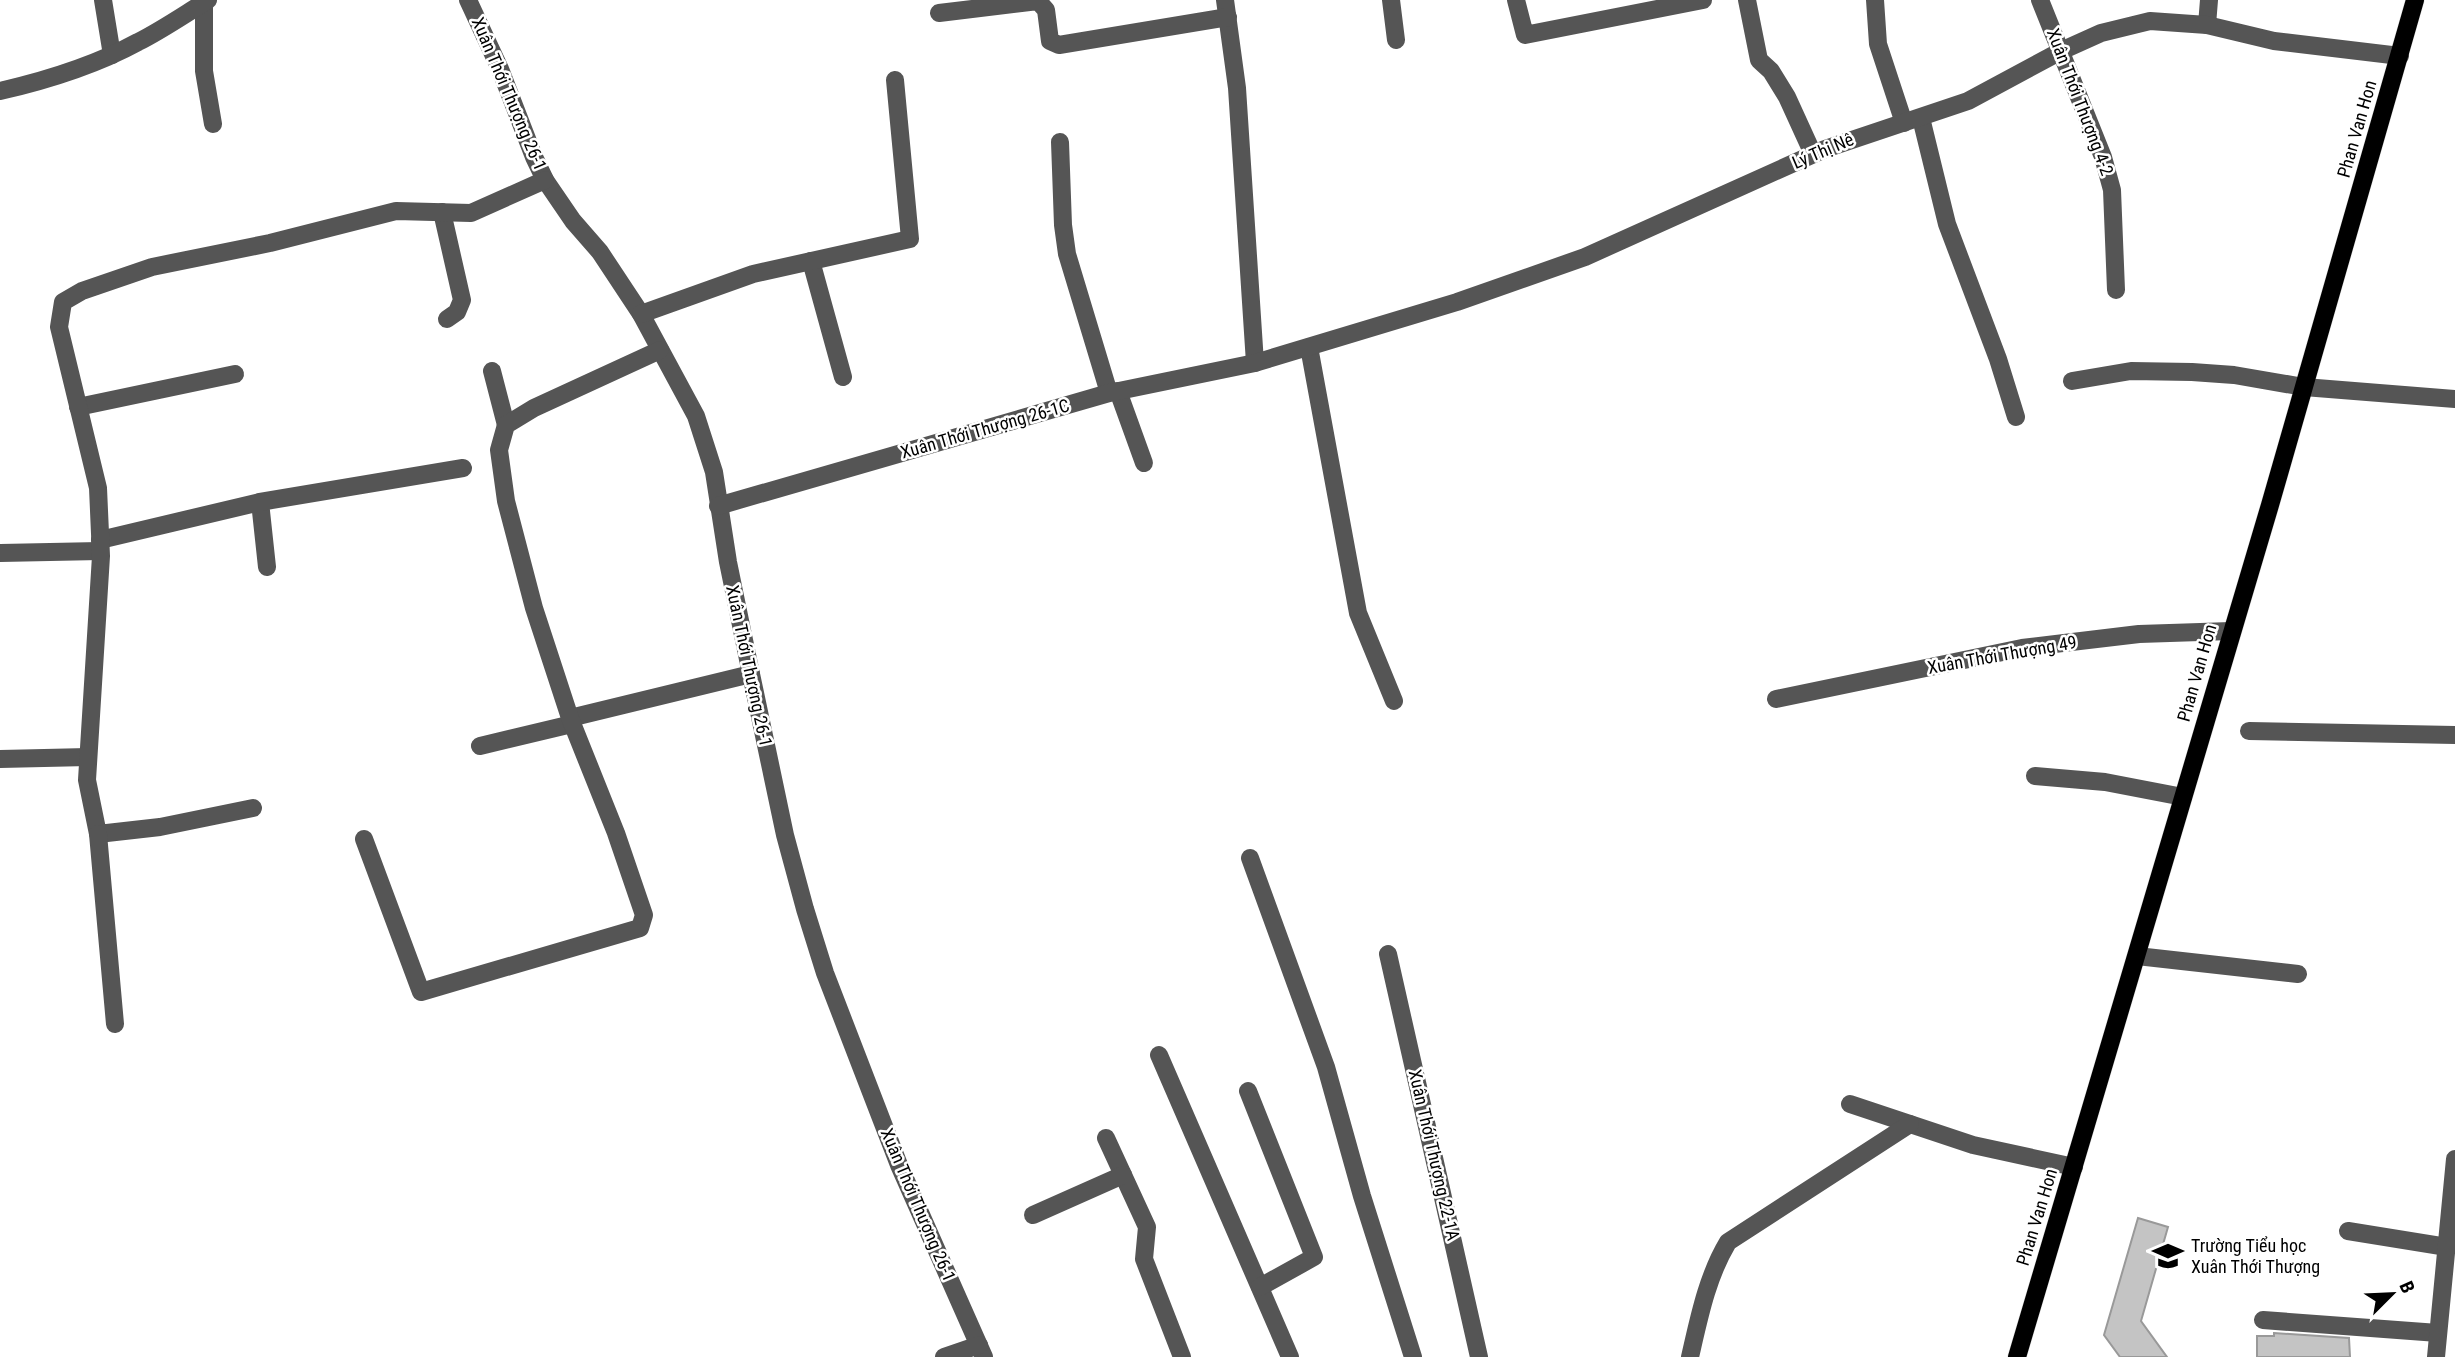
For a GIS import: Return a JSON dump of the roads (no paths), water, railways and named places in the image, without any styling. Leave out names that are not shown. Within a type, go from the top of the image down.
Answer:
[{"type":"main road","name":"Phan Van Hon","points":[[2017,1357],[2304,387],[2415,0]]},
{"type":"street","points":[[103,0],[112,55]]},
{"type":"street","name":"Xuân Thới Thượng 26-1","points":[[468,0],[500,69],[545,180],[573,221],[600,252],[641,314],[696,416],[714,472],[718,506],[785,835],[825,973],[899,1165],[982,1351]]},
{"type":"street","points":[[1391,0],[1396,40]]},
{"type":"street","points":[[1516,0],[1525,35],[1703,0]]},
{"type":"street","points":[[1746,0],[1759,60],[1771,71],[1787,97],[1813,155]]},
{"type":"street","points":[[1875,0],[1878,44],[1912,120],[1947,224],[1998,359],[2016,417]]},
{"type":"street","name":"Xuân Thới Thượng 4-2","points":[[2040,0],[2103,157],[2112,190],[2116,290]]},
{"type":"street","points":[[2207,25],[2209,0]]},
{"type":"street","points":[[0,91],[47,80],[92,65],[139,42],[206,1]]},
{"type":"street","points":[[206,1],[204,71],[213,124]]},
{"type":"street","points":[[939,13],[1038,1],[1046,10],[1050,41],[1059,45],[1226,8],[1237,88],[1255,363]]},
{"type":"street","name":"Lý Thị Nê","points":[[1255,363],[1457,302],[1585,257],[1813,155],[1861,136],[1968,102],[2101,33],[2150,21],[2207,25],[2274,41],[2400,56]]},
{"type":"street","points":[[641,314],[753,274],[910,239],[895,80]]},
{"type":"street","points":[[1060,142],[1067,254],[1113,392],[1144,463]]},
{"type":"street","points":[[115,1024],[98,834],[87,780],[100,545],[98,488],[59,327],[63,302],[152,267],[270,243],[396,211],[471,213],[545,180]]},
{"type":"street","points":[[442,212],[462,300],[457,312],[447,319]]},
{"type":"street","points":[[811,261],[843,377]]},
{"type":"street","points":[[1309,347],[1358,613],[1394,701]]},
{"type":"street","points":[[506,425],[534,408],[660,350]]},
{"type":"street","name":"Xuân Thới Thượng 26-1C","points":[[718,506],[1113,392],[1255,363]]},
{"type":"street","points":[[364,839],[421,992],[640,928],[644,915],[571,721],[534,608],[506,501],[499,450],[506,425],[492,371]]},
{"type":"street","points":[[2072,381],[2131,371],[2192,372],[2234,375],[2304,387],[2455,399]]},
{"type":"street","points":[[78,407],[235,374]]},
{"type":"street","points":[[0,553],[100,545],[260,502],[463,468]]},
{"type":"street","points":[[260,502],[267,567]]},
{"type":"street","name":"Xuân Thới Thượng 49","points":[[1776,699],[2022,648],[2139,634],[2231,631]]},
{"type":"street","points":[[480,746],[751,674]]},
{"type":"street","points":[[2249,731],[2455,734]]},
{"type":"street","points":[[0,759],[88,757]]},
{"type":"street","points":[[2035,776],[2105,782],[2183,797]]},
{"type":"street","points":[[98,834],[160,827],[253,807]]},
{"type":"street","points":[[1250,858],[1326,1067],[1362,1196],[1413,1357]]},
{"type":"street","name":"Xuân Thới Thượng 22-1A","points":[[1388,954],[1479,1357]]},
{"type":"street","points":[[2137,956],[2298,974]]},
{"type":"street","points":[[1159,1055],[1290,1357]]},
{"type":"street","points":[[1248,1091],[1314,1257],[1260,1287]]},
{"type":"street","points":[[1850,1104],[1973,1145],[2074,1167]]},
{"type":"street","points":[[1690,1357],[1702,1307],[1718,1259],[1728,1242],[1910,1124]]},
{"type":"street","points":[[1106,1138],[1147,1227],[1144,1259],[1182,1357]]},
{"type":"street","points":[[2436,1357],[2438,1333],[2449,1288],[2447,1247],[2455,1159]]},
{"type":"street","points":[[1033,1215],[1123,1175]]},
{"type":"street","points":[[2348,1231],[2447,1247]]},
{"type":"street","points":[[2263,1320],[2438,1333]]},
{"type":"street","points":[[944,1357],[982,1351]]},
{"type":"place","name":"Trường Tiểu học Xuân Thới Thượng","points":[[2168,1256]]}]
